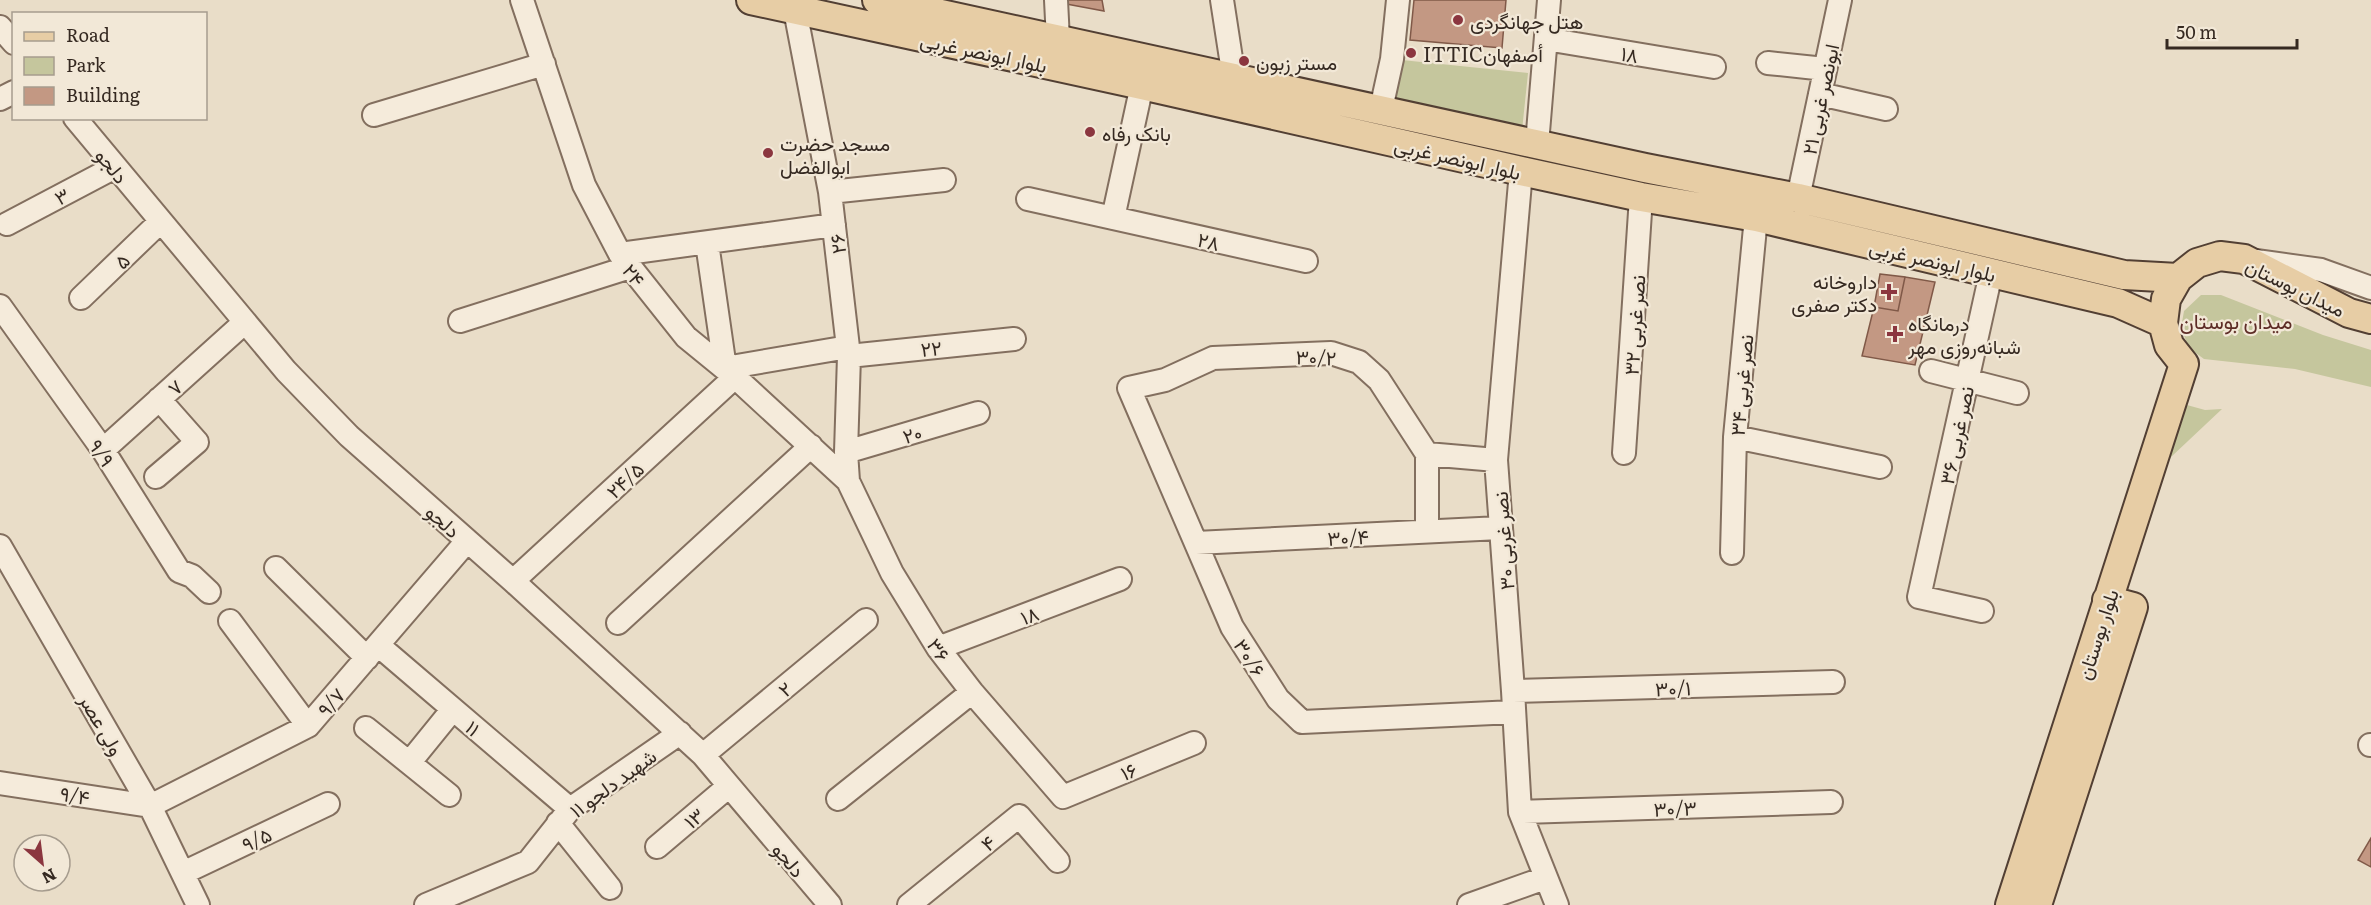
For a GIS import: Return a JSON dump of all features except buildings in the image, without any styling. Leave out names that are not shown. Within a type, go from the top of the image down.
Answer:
[{"type":"main road","name":"بلوار ابونصر غربی","points":[[751,0],[1641,197],[1756,217],[2118,303],[2163,322]]},
{"type":"main road","name":"بلوار ابونصر غربی","points":[[877,0],[1645,168],[1798,198],[2124,275],[2178,278]]},
{"type":"main road","name":"میدان بوستان","points":[[2178,278],[2197,263],[2220,256],[2244,260],[2349,313],[2371,319]]},
{"type":"main road","points":[[2163,322],[2166,299],[2178,278]]},
{"type":"main road","name":"بلوار بوستان","points":[[2037,905],[2184,364],[2169,345],[2163,322]]},
{"type":"main road","name":"بلوار بوستان","points":[[2010,905],[2120,603]]},
{"type":"street","name":"۲۴","points":[[522,0],[584,185],[625,261],[686,337],[730,373],[848,481]]},
{"type":"street","points":[[1056,0],[1058,40]]},
{"type":"street","points":[[1222,0],[1234,78]]},
{"type":"street","points":[[1381,109],[1392,59],[1398,0]]},
{"type":"street","points":[[1537,144],[1549,0]]},
{"type":"street","name":"ابونصر غربی ۲۱","points":[[1798,198],[1840,0]]},
{"type":"street","name":"۲۶","points":[[795,10],[830,192],[834,225],[848,352],[846,452],[848,481]]},
{"type":"street","points":[[0,27],[12,41]]},
{"type":"street","name":"۱۸","points":[[1546,39],[1714,67]]},
{"type":"street","points":[[1768,63],[1825,69]]},
{"type":"street","points":[[374,115],[544,64]]},
{"type":"street","points":[[1113,218],[1142,85]]},
{"type":"street","points":[[1820,94],[1886,109]]},
{"type":"street","name":"دلجو","points":[[77,120],[285,371],[349,436],[513,580],[703,755],[815,900]]},
{"type":"street","name":"۳","points":[[7,224],[115,167]]},
{"type":"street","name":"نصر غربی ۳۰","points":[[1521,171],[1496,460],[1520,812],[1557,905]]},
{"type":"street","points":[[830,192],[944,180]]},
{"type":"street","name":"نصر غربی ۳۲","points":[[1624,453],[1641,197]]},
{"type":"street","name":"۲۸","points":[[1028,199],[1306,261]]},
{"type":"street","name":"نصر غربی ۳۴","points":[[1732,553],[1735,436],[1756,217]]},
{"type":"street","name":"۵","points":[[81,298],[160,222]]},
{"type":"street","points":[[460,321],[625,261],[707,243],[834,225]]},
{"type":"street","points":[[707,243],[730,373]]},
{"type":"street","points":[[2244,260],[2321,270],[2371,288]]},
{"type":"street","name":"نصر غربی ۳۶","points":[[1982,611],[1920,597],[1991,273]]},
{"type":"street","name":"۹/۹","points":[[0,306],[103,450],[180,571],[192,576],[209,592]]},
{"type":"street","name":"۷","points":[[103,450],[244,322]]},
{"type":"street","name":"۲۲","points":[[730,373],[848,352],[1014,339]]},
{"type":"street","name":"۳۰/۲","points":[[1129,388],[1165,380],[1213,358],[1331,353],[1359,362],[1379,380],[1427,454]]},
{"type":"street","points":[[1931,371],[2017,393]]},
{"type":"street","name":"۲۴/۵","points":[[513,580],[730,373]]},
{"type":"street","name":"۳۰/۶","points":[[1129,388],[1232,627],[1278,699],[1302,722],[1514,702]]},
{"type":"street","points":[[156,477],[197,442],[159,399]]},
{"type":"street","name":"۲۰","points":[[846,452],[978,413]]},
{"type":"street","points":[[1735,436],[1880,467]]},
{"type":"street","points":[[618,623],[811,446]]},
{"type":"street","points":[[1427,531],[1427,454],[1496,460]]},
{"type":"street","name":"۳۶","points":[[848,481],[892,573],[938,648],[972,692],[1063,797]]},
{"type":"street","name":"۳۰/۴","points":[[1196,543],[1500,528]]},
{"type":"street","name":"۹/۷","points":[[150,806],[308,726],[467,542]]},
{"type":"street","name":"ولی عصر","points":[[0,546],[150,806],[198,905]]},
{"type":"street","points":[[276,568],[373,651]]},
{"type":"street","name":"۱۸","points":[[938,648],[1120,579]]},
{"type":"street","name":"۲","points":[[703,755],[866,620]]},
{"type":"street","points":[[230,621],[308,726]]},
{"type":"street","name":"۱۱","points":[[373,651],[453,709],[564,816],[610,888]]},
{"type":"street","name":"۳۰/۱","points":[[1514,702],[1833,682]]},
{"type":"street","points":[[838,799],[972,692]]},
{"type":"street","points":[[410,762],[453,709]]},
{"type":"street","points":[[366,728],[450,795]]},
{"type":"street","name":"شهید دلجو ۱۱","points":[[440,902],[528,862],[564,816],[680,733]]},
{"type":"street","name":"۱۶","points":[[1063,797],[1194,743]]},
{"type":"street","name":"۹/۴","points":[[0,783],[150,806]]},
{"type":"street","name":"۱۳","points":[[657,847],[729,786]]},
{"type":"street","name":"۳۰/۳","points":[[1520,812],[1831,802]]},
{"type":"street","name":"۹/۵","points":[[183,873],[328,804]]},
{"type":"street","name":"۴","points":[[909,905],[1019,816],[1058,861]]},
{"type":"street","points":[[1468,905],[1545,878]]},
{"type":"green space","points":[[1392,59],[1528,73],[1521,140],[1381,109]]},
{"type":"green space","points":[[2201,295],[2221,295],[2323,335],[2371,350],[2371,387],[2295,369],[2204,359],[2189,348],[2181,328],[2184,311]]},
{"type":"green space","points":[[2176,402],[2205,410],[2222,409],[2171,457],[2155,482]]},
{"type":"place","name":"هتل جهانگردی","points":[[1458,20]]},
{"type":"place","name":"ITTICأصفهان","points":[[1411,53]]},
{"type":"place","name":"مستر زبون","points":[[1244,61]]},
{"type":"place","name":"بانک رفاه","points":[[1090,132]]},
{"type":"place","name":"مسجد حضرت ابوالفضل","points":[[768,153]]},
{"type":"place","name":"داروخانه دکتر صفری","points":[[1889,292]]},
{"type":"place","name":"درمانگاه شبانه‌روزی مهر","points":[[1895,334]]},
{"type":"district","name":"میدان بوستان","points":[[2236,319]]}]
